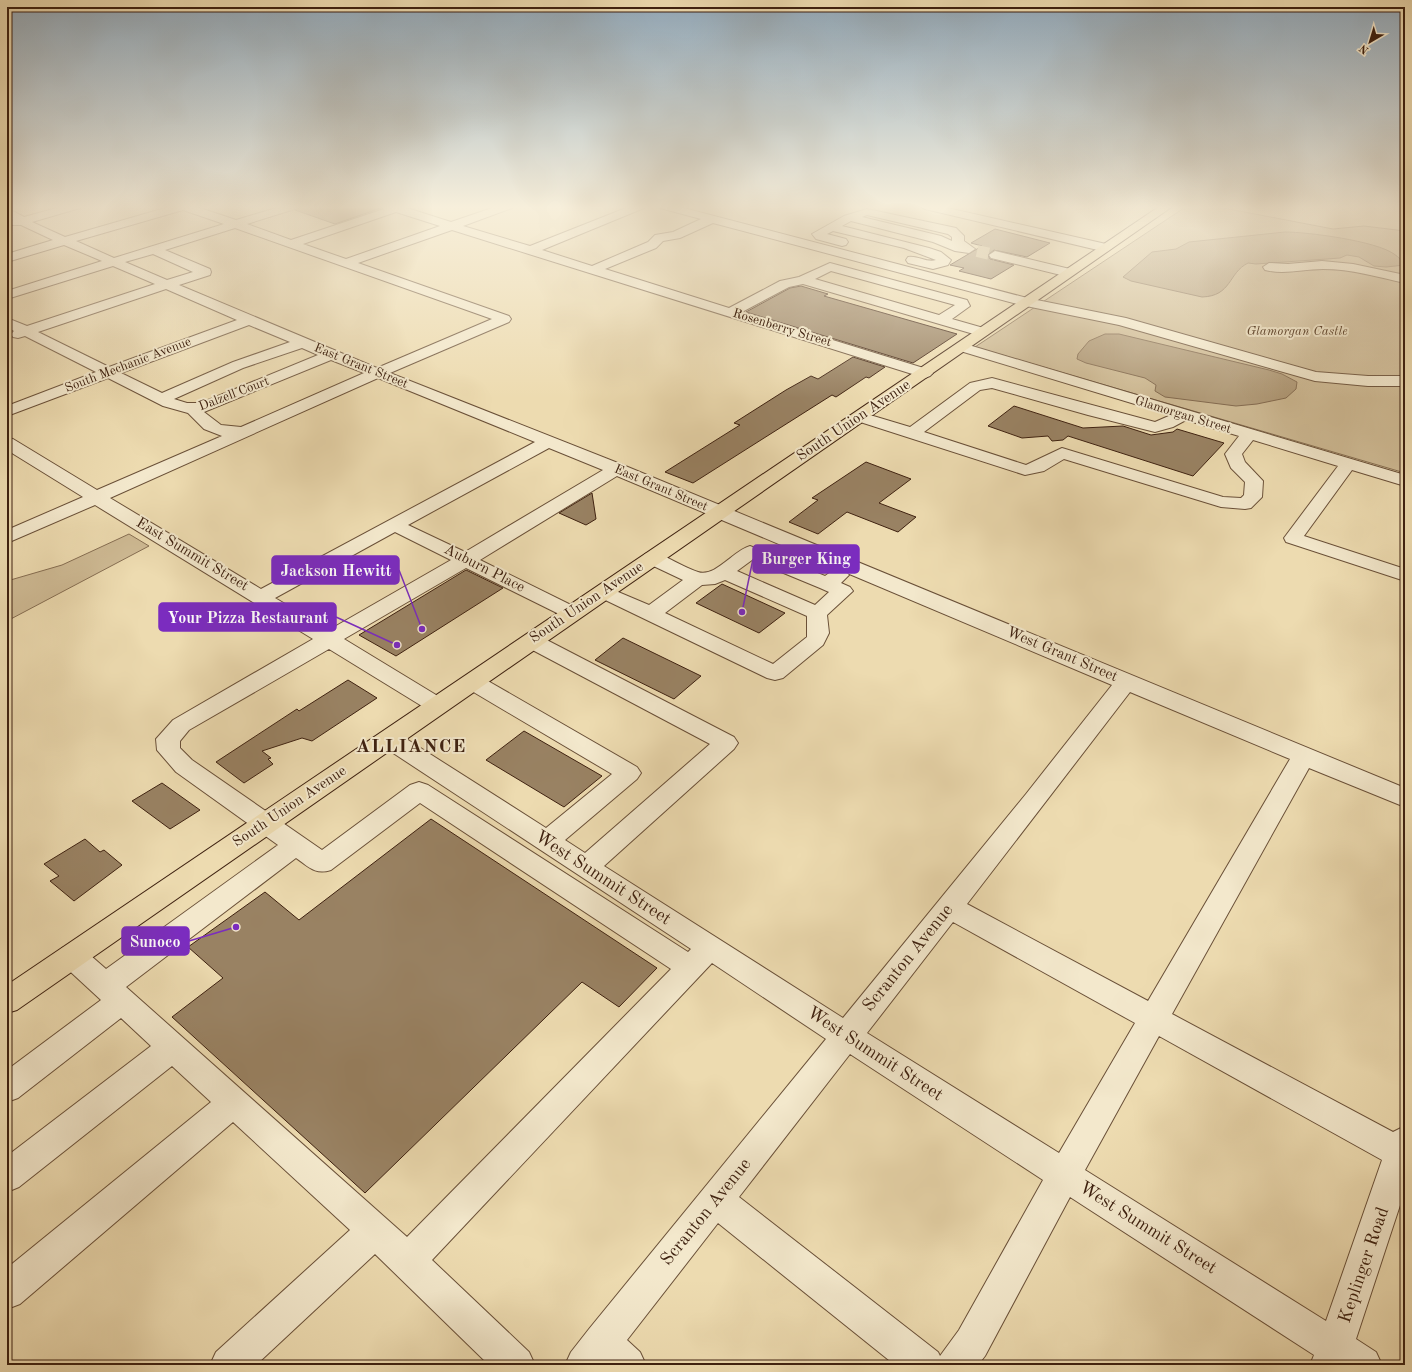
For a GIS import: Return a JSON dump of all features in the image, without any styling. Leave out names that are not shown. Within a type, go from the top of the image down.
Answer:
[{"type":"main road","name":"South Union Avenue","points":[[7,1001],[1073,270]]},
{"type":"street","points":[[7,295],[89,270]]},
{"type":"street","name":"East Grant Street","points":[[134,270],[331,355],[617,469],[720,512]]},
{"type":"street","points":[[7,338],[205,272],[201,270]]},
{"type":"street","points":[[7,537],[377,373],[504,319],[367,270]]},
{"type":"street","name":"Rosenberry Street","points":[[599,270],[924,372]]},
{"type":"street","points":[[732,312],[785,284],[804,280],[824,270]]},
{"type":"street","points":[[841,270],[962,303],[963,306],[941,320]]},
{"type":"street","points":[[906,270],[1026,302],[1121,321],[1315,376],[1368,381],[1405,381]]},
{"type":"street","points":[[1057,270],[1069,273]]},
{"type":"street","points":[[1362,270],[1405,279]]},
{"type":"street","points":[[915,290],[935,278]]},
{"type":"street","points":[[804,280],[982,332]]},
{"type":"street","name":"South Mechanic Avenue","points":[[7,411],[249,320]]},
{"type":"street","name":"Dalzell Court","points":[[7,322],[180,408],[193,410],[205,407],[331,355]]},
{"type":"street","points":[[162,399],[238,366],[302,342]]},
{"type":"street","name":"Glamorgan Street","points":[[962,347],[1132,400],[1405,481]]},
{"type":"street","points":[[912,433],[975,386],[992,383],[1113,417],[1155,427],[1167,424],[1183,415]]},
{"type":"street","points":[[1113,417],[1132,400]]},
{"type":"street","points":[[193,410],[202,422],[215,428],[229,433],[246,432]]},
{"type":"street","points":[[860,417],[1025,470],[1038,467],[1062,453],[1221,502],[1245,504],[1254,496],[1254,481],[1237,464],[1233,454],[1249,435]]},
{"type":"street","points":[[260,597],[549,442]]},
{"type":"street","name":"East Summit Street","points":[[7,443],[438,706]]},
{"type":"street","points":[[1348,464],[1293,538],[1405,575]]},
{"type":"street","points":[[407,1261],[700,958],[419,791],[322,863],[184,766],[169,750],[168,739],[181,725],[466,560],[617,469]]},
{"type":"street","name":"West Grant Street","points":[[720,512],[1405,798]]},
{"type":"street","name":"Auburn Place","points":[[395,524],[572,614]]},
{"type":"street","points":[[652,558],[697,579],[715,578],[750,552],[843,591],[818,613]]},
{"type":"street","points":[[827,584],[849,567]]},
{"type":"street","points":[[723,572],[818,613]]},
{"type":"street","points":[[650,614],[697,579]]},
{"type":"street","points":[[604,592],[775,673],[816,640],[819,627],[818,613]]},
{"type":"street","points":[[532,641],[726,743],[586,867]]},
{"type":"street","points":[[473,682],[629,773],[547,842]]},
{"type":"street","name":"Scranton Avenue","points":[[604,1357],[716,1200],[1035,800],[1126,682]]},
{"type":"street","name":"West Summit Street","points":[[389,739],[586,867],[700,958],[846,1036],[1064,1175],[1343,1359]]},
{"type":"street","points":[[955,1365],[972,1343],[1064,1175],[1155,1019],[1304,756]]},
{"type":"street","points":[[441,805],[464,788]]},
{"type":"street","points":[[7,1088],[114,993],[296,845]]},
{"type":"street","points":[[949,908],[1155,1019],[1404,1150]]},
{"type":"street","points":[[72,956],[374,1230],[516,1365]]},
{"type":"street","points":[[7,1176],[173,1047]]},
{"type":"street","points":[[7,1291],[234,1102]]},
{"type":"street","name":"Keplinger Road","points":[[1343,1359],[1404,1150]]},
{"type":"street","points":[[716,1200],[924,1365]]},
{"type":"street","points":[[229,1365],[374,1230]]},
{"type":"green space","name":"Glamorgan Castle","points":[[1091,270],[1405,270],[1405,473],[975,347]]},
{"type":"green space","points":[[129,534],[149,546],[7,621],[7,581],[62,565]]},
{"type":"shaded area","points":[[1131,270],[1239,270],[1219,293],[1212,296],[1202,297],[1131,281],[1123,277]]},
{"type":"shaded area","points":[[1105,334],[1119,334],[1269,370],[1282,374],[1297,382],[1296,389],[1286,398],[1257,404],[1236,406],[1165,397],[1155,391],[1156,385],[1145,378],[1086,363],[1077,359],[1078,354],[1089,341]]},
{"type":"building","points":[[961,270],[1006,270],[991,279],[959,271]]},
{"type":"building","points":[[801,286],[828,294],[824,296],[957,334],[913,363],[746,312],[790,288]]},
{"type":"building","points":[[853,357],[885,367],[869,378],[866,377],[836,397],[832,395],[693,483],[665,472],[740,425],[734,423],[786,390],[811,376],[818,379]]},
{"type":"building","points":[[1014,406],[1083,428],[1123,426],[1151,435],[1173,432],[1177,429],[1224,443],[1193,476],[1068,436],[1063,440],[1052,441],[1048,436],[1022,438],[988,426]]},
{"type":"building","points":[[866,462],[911,479],[879,503],[916,517],[898,532],[847,512],[818,534],[789,522],[818,500],[812,498]]},
{"type":"building","points":[[592,493],[596,519],[586,525],[559,513]]},
{"type":"building","points":[[466,570],[503,588],[396,656],[359,635]]},
{"type":"building","points":[[722,584],[785,613],[759,633],[696,603]]},
{"type":"building","points":[[623,638],[701,676],[674,699],[595,660]]},
{"type":"building","points":[[348,680],[377,698],[312,741],[302,738],[262,751],[271,758],[268,759],[273,764],[244,783],[216,762],[297,709],[299,711]]},
{"type":"building","points":[[524,731],[602,776],[564,807],[486,760]]},
{"type":"building","points":[[162,783],[200,810],[170,829],[132,801]]},
{"type":"building","points":[[431,819],[657,968],[619,1007],[582,982],[365,1193],[172,1017],[223,978],[188,947],[265,892],[299,920]]},
{"type":"building","points":[[85,839],[100,852],[104,850],[122,865],[74,901],[50,881],[59,876],[44,864]]},
{"type":"place","name":"Burger King","points":[[742,612]]},
{"type":"place","name":"Jackson Hewitt","points":[[422,629]]},
{"type":"place","name":"Your Pizza Restaurant","points":[[397,645]]},
{"type":"place","name":"Sunoco","points":[[236,927]]},
{"type":"district","name":"ALLIANCE","points":[[411,747]]}]
